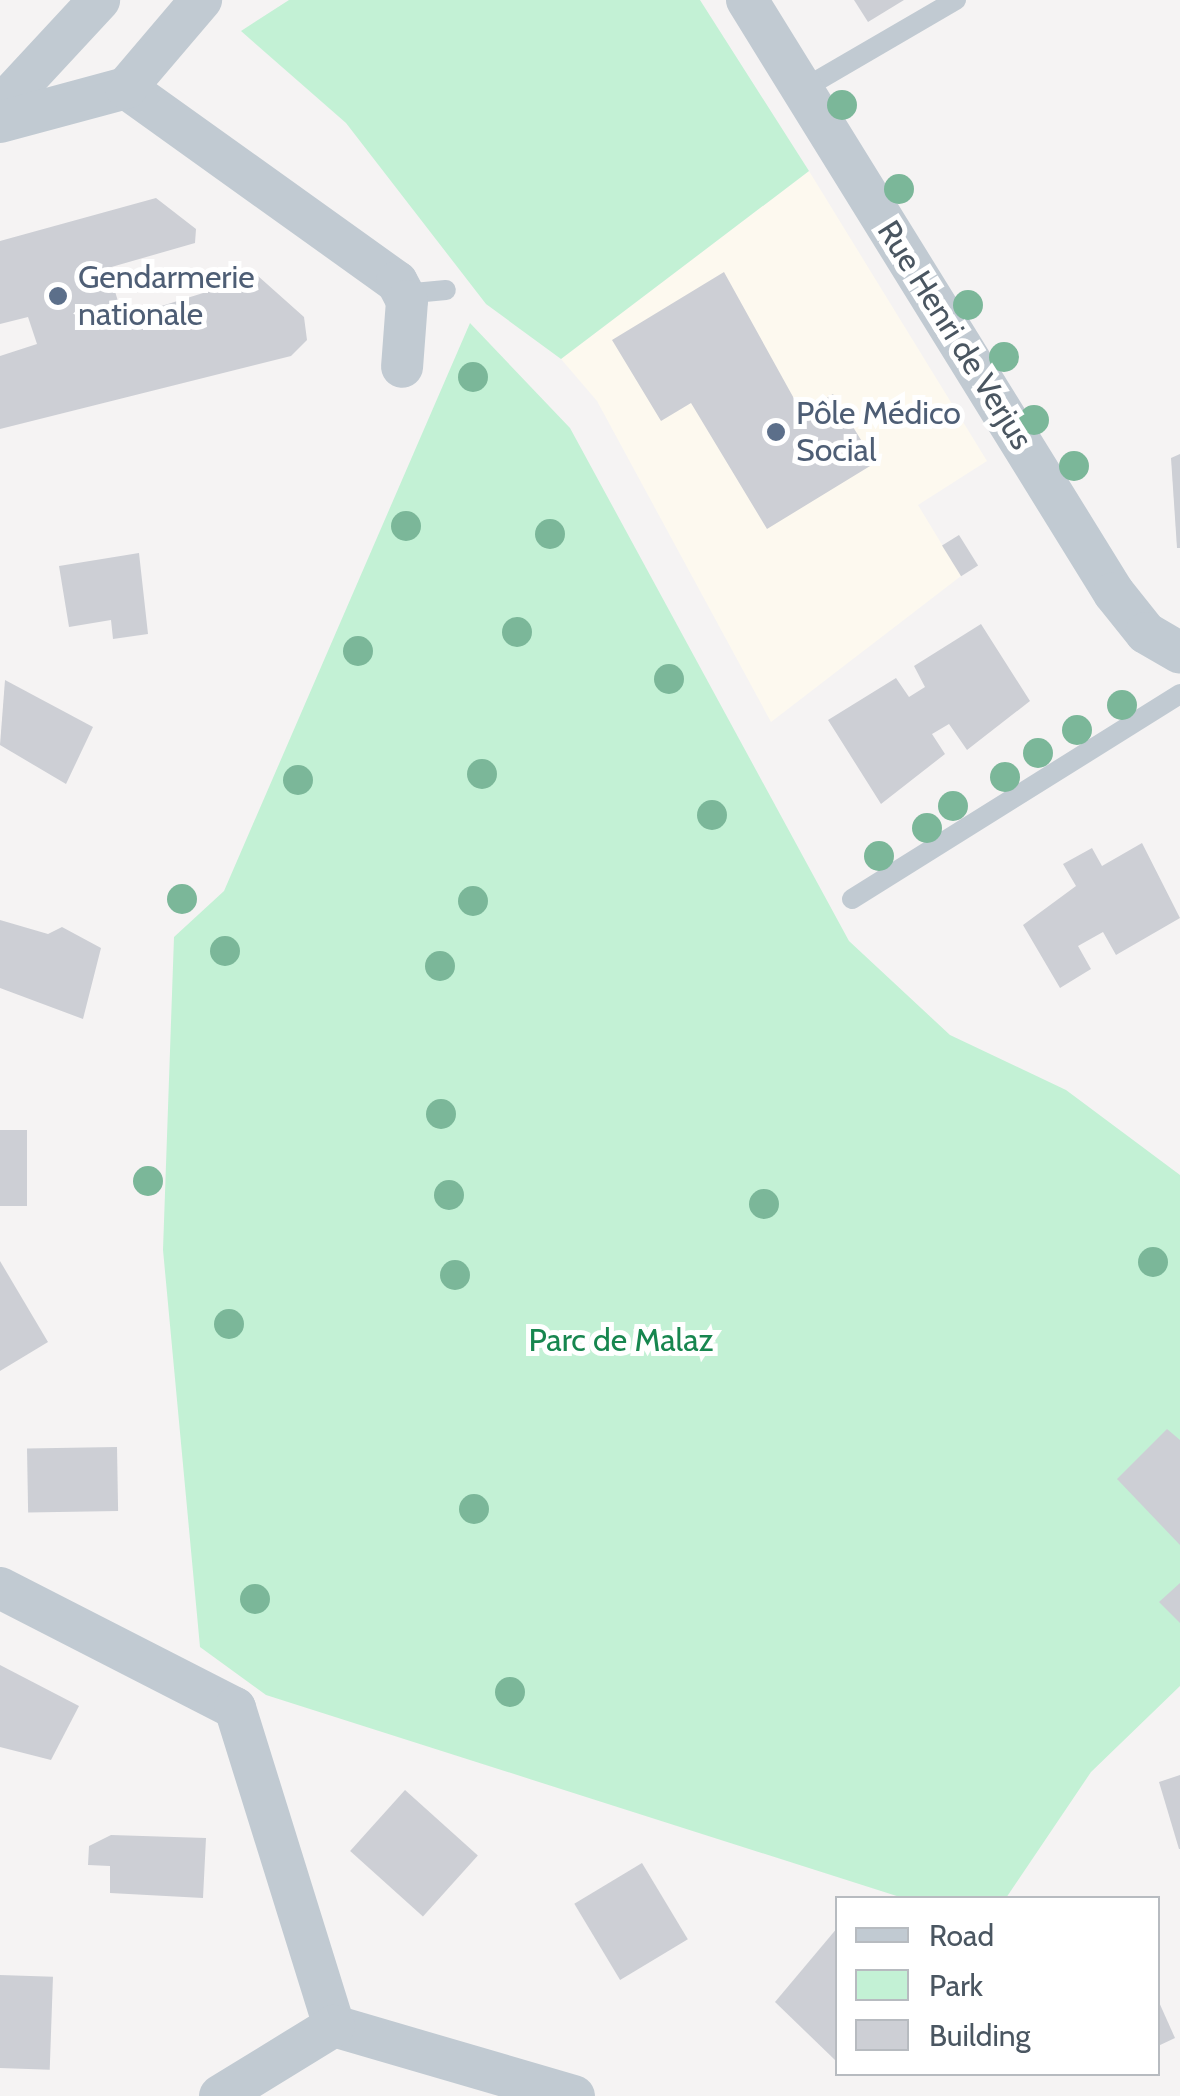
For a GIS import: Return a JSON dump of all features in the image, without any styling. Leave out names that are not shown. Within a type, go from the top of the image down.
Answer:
[{"type":"street","points":[[0,107],[70,21],[100,0]]},
{"type":"street","points":[[0,122],[126,88],[201,0]]},
{"type":"street","name":"Rue Henri de Verjus","points":[[747,0],[1114,593],[1146,633],[1180,653]]},
{"type":"street","points":[[126,88],[403,294],[402,367]]},
{"type":"street","points":[[0,1588],[235,1708],[334,2026]]},
{"type":"street","points":[[220,2096],[334,2026],[574,2096]]},
{"type":"lane","points":[[803,90],[956,0]]},
{"type":"lane","points":[[403,294],[446,290]]},
{"type":"lane","points":[[852,899],[1180,694]]},
{"type":"shaded area","points":[[809,171],[987,461],[918,505],[961,576],[771,722],[597,401],[561,359]]},
{"type":"green space","points":[[289,0],[700,0],[809,171],[561,359],[486,304],[346,123],[241,31]]},
{"type":"green space","name":"Parc de Malaz","points":[[470,323],[570,428],[849,941],[950,1035],[1066,1090],[1180,1175],[1180,1686],[1091,1772],[1007,1896],[897,1896],[266,1695],[200,1647],[163,1250],[174,937],[224,891]]},
{"type":"building","points":[[854,0],[904,0],[868,22]]},
{"type":"building","name":"Gendarmerie nationale","points":[[156,198],[196,229],[195,243],[108,268],[123,318],[258,276],[304,317],[307,340],[291,356],[0,429],[0,356],[37,344],[28,317],[0,324],[0,241]]},
{"type":"building","points":[[724,272],[802,413],[833,394],[875,463],[767,529],[691,403],[661,421],[612,340]]},
{"type":"building","points":[[1180,454],[1180,548],[1177,548],[1171,458]]},
{"type":"building","points":[[959,535],[978,566],[961,576],[942,546]]},
{"type":"building","points":[[139,553],[148,634],[113,639],[111,620],[69,627],[59,566]]},
{"type":"building","points":[[981,624],[1030,701],[967,750],[949,724],[932,734],[945,754],[881,804],[828,720],[896,678],[909,697],[925,687],[914,666]]},
{"type":"building","points":[[5,680],[93,727],[66,784],[0,745]]},
{"type":"building","points":[[1142,843],[1180,918],[1116,955],[1103,932],[1078,946],[1091,969],[1060,988],[1023,925],[1076,886],[1063,864],[1092,848],[1102,866]]},
{"type":"building","points":[[0,920],[48,934],[62,927],[101,948],[83,1019],[0,988]]},
{"type":"building","points":[[0,1130],[27,1130],[27,1206],[0,1206]]},
{"type":"building","points":[[0,1261],[48,1342],[0,1371]]},
{"type":"building","points":[[1167,1429],[1180,1440],[1180,1545],[1117,1479]]},
{"type":"building","points":[[117,1447],[118,1511],[28,1513],[27,1449]]},
{"type":"building","points":[[1180,1583],[1180,1623],[1159,1602]]},
{"type":"building","points":[[0,1665],[79,1706],[51,1760],[0,1747]]},
{"type":"building","points":[[1180,1775],[1180,1849],[1179,1849],[1159,1782]]},
{"type":"building","points":[[405,1790],[478,1856],[423,1917],[350,1851]]},
{"type":"building","points":[[111,1835],[206,1838],[203,1898],[110,1893],[110,1866],[88,1865],[89,1846]]},
{"type":"building","points":[[642,1863],[688,1939],[620,1980],[574,1904]]},
{"type":"building","points":[[835,1931],[835,2060],[775,2002]]},
{"type":"building","points":[[0,1975],[53,1977],[50,2070],[0,2068]]},
{"type":"building","points":[[1160,2004],[1175,2038],[1160,2045]]},
{"type":"place","name":"Gendarmerie nationale","points":[[58,296]]},
{"type":"place","name":"Pôle Médico Social","points":[[776,432]]}]
